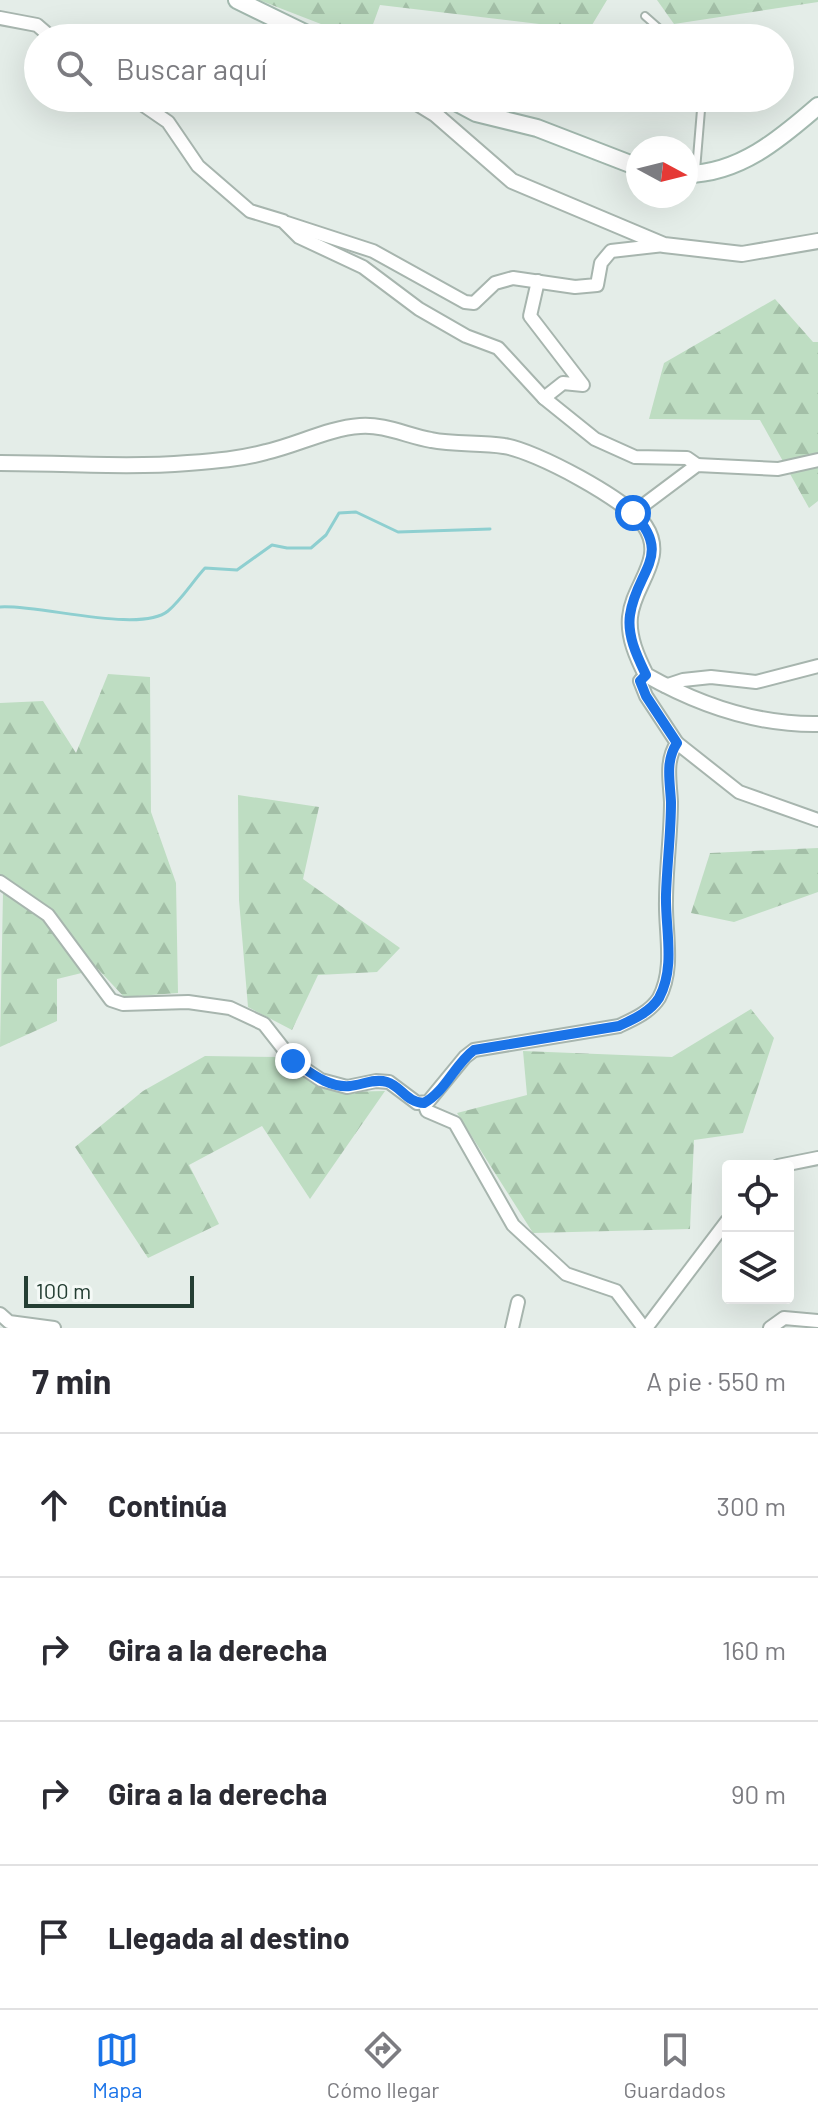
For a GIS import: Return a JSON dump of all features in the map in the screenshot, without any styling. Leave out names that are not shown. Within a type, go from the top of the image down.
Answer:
[{"type":"main road","points":[[237,0],[286,24]]},
{"type":"main road","points":[[698,172],[730,165],[772,146],[818,106]]},
{"type":"main road","points":[[474,112],[537,128],[626,162]]},
{"type":"street","points":[[0,18],[32,24]]},
{"type":"street","points":[[153,112],[168,122],[198,166],[250,211],[373,251],[465,302],[474,303],[495,283],[513,278],[575,287],[597,285],[601,263],[611,251],[664,245],[742,254],[818,241]]},
{"type":"street","points":[[432,112],[512,181],[664,245]]},
{"type":"street","points":[[283,221],[299,237],[363,267],[419,309],[466,336],[498,348],[544,398],[595,439],[635,457],[687,458],[697,465],[778,469],[818,460]]},
{"type":"street","points":[[538,281],[530,316],[583,385],[563,383],[544,398]]},
{"type":"street","points":[[0,463],[176,464],[224,460],[361,425],[429,440],[504,446],[527,451],[575,475],[633,513],[645,526],[652,544],[653,559],[635,597],[630,617],[632,641],[646,675],[665,686],[742,716],[773,722],[818,724]]},
{"type":"street","points":[[633,513],[697,465]]},
{"type":"street","points":[[665,686],[683,680],[711,677],[756,682],[818,666]]},
{"type":"street","points":[[646,675],[640,681],[646,696],[677,743],[739,792],[818,820]]},
{"type":"street","points":[[424,1103],[435,1095],[474,1050],[619,1026],[654,1005],[666,979],[669,955],[666,905],[671,829],[669,755],[677,743]]},
{"type":"street","points":[[0,882],[48,915],[111,1000],[123,1004],[188,1002],[230,1008],[264,1024],[293,1061],[321,1080],[347,1087],[376,1081],[389,1082],[410,1099],[424,1103]]},
{"type":"street","points":[[424,1103],[427,1111],[455,1123],[513,1225],[566,1274],[616,1291],[645,1328],[722,1228]]},
{"type":"street","points":[[794,1163],[818,1158]]},
{"type":"street","points":[[512,1328],[518,1302]]},
{"type":"street","points":[[0,1314],[9,1322],[54,1328]]},
{"type":"street","points":[[770,1328],[784,1318],[818,1321]]},
{"type":"lane","points":[[645,16],[654,24]]},
{"type":"lane","points":[[696,136],[700,112]]},
{"type":"green space","points":[[259,0],[607,0],[593,24],[539,24],[380,5],[373,24],[321,24]]},
{"type":"green space","points":[[657,0],[818,0],[818,2],[674,24]]},
{"type":"green space","points":[[775,299],[813,342],[818,342],[818,501],[809,508],[760,420],[649,419],[664,363]]},
{"type":"green space","points":[[108,674],[150,677],[151,812],[176,883],[178,993],[124,997],[98,969],[57,979],[57,1021],[0,1047],[3,893],[0,891],[0,703],[43,701],[76,753]]},
{"type":"green space","points":[[238,795],[319,807],[303,879],[400,948],[377,972],[318,975],[292,1030],[248,1007],[239,900]]},
{"type":"green space","points":[[818,848],[818,892],[734,922],[691,913],[710,853]]},
{"type":"green space","points":[[751,1009],[774,1038],[743,1133],[694,1140],[690,1229],[533,1233],[457,1113],[527,1095],[523,1051],[672,1057]]},
{"type":"green space","points":[[205,1056],[280,1057],[338,1092],[385,1091],[310,1199],[262,1126],[189,1165],[219,1224],[148,1258],[75,1147],[143,1091]]},
{"type":"waterway","points":[[0,607],[113,619],[154,617],[168,611],[205,568],[237,570],[272,545],[311,548],[326,535],[339,513],[356,512],[398,532],[490,529]]},
{"type":"route","points":[[293,1061],[321,1080],[347,1087],[376,1081],[389,1082],[410,1099],[424,1103],[435,1095],[474,1050],[619,1026],[639,1016],[660,996],[669,955],[666,905],[671,829],[669,755],[677,743],[646,696],[640,681],[646,675],[632,641],[630,617],[635,597],[653,559],[652,544],[645,526],[633,513]]}]
